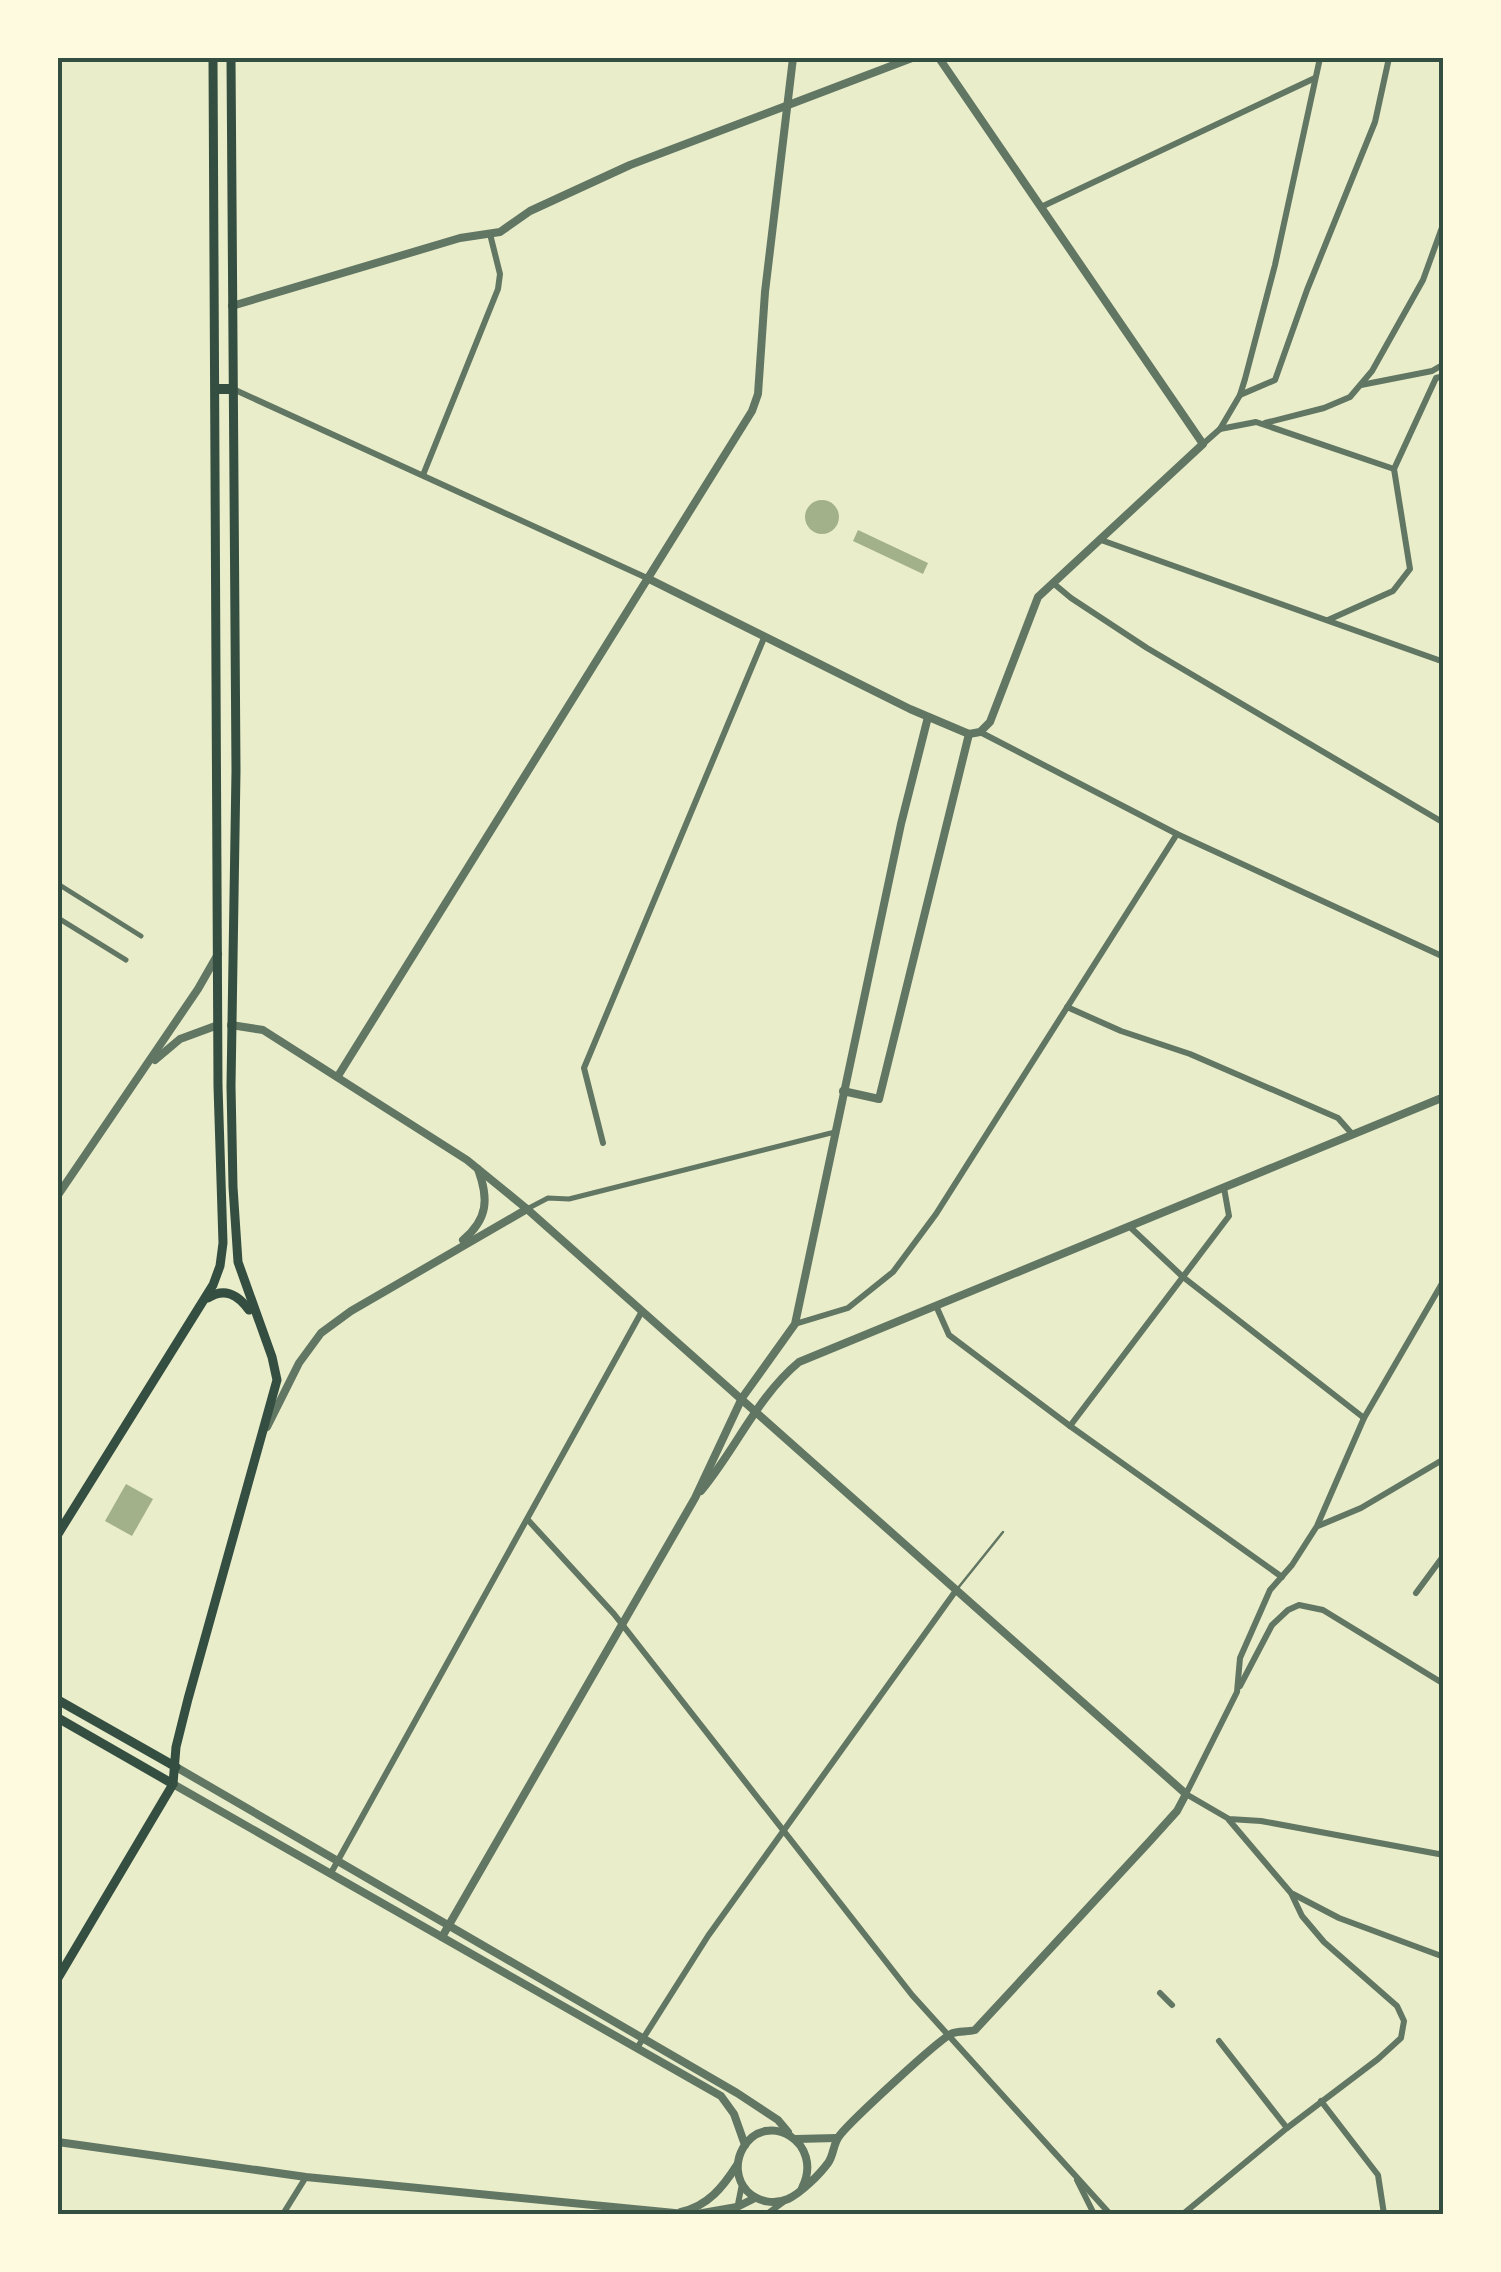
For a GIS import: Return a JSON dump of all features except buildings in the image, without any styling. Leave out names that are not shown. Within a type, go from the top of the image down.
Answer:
[{"type":"main road","points":[[58,1534],[197,1310],[220,1266],[213,58]]},
{"type":"main road","points":[[58,1978],[173,1784],[176,1747],[188,1699],[277,1380],[238,1262],[233,1188],[236,771],[231,58]]},
{"type":"main road","points":[[216,388],[232,389]]},
{"type":"main road","points":[[218,1025],[232,1025]]},
{"type":"main road","points":[[197,1310],[209,1296],[225,1292],[242,1301],[256,1320]]},
{"type":"main road","points":[[58,1700],[176,1767]]},
{"type":"main road","points":[[58,1718],[173,1784]]},
{"type":"street","points":[[338,1076],[646,578],[740,435],[756,402],[792,58]]},
{"type":"street","points":[[232,306],[460,238],[490,234],[510,226],[530,210],[630,164],[912,58]]},
{"type":"street","points":[[939,58],[1203,444]]},
{"type":"street","points":[[232,389],[646,578],[928,717],[969,734],[980,732],[990,722],[1033,604],[1220,429],[1240,396],[1275,265],[1320,58]]},
{"type":"street","points":[[1240,396],[1275,380],[1376,122],[1389,58]]},
{"type":"street","points":[[1042,207],[1316,77]]},
{"type":"street","points":[[1266,424],[1350,397],[1372,371],[1423,280],[1444,222]]},
{"type":"street","points":[[423,474],[498,289],[500,274],[490,234]]},
{"type":"street","points":[[1360,385],[1373,386],[1432,371],[1444,364]]},
{"type":"street","points":[[1327,620],[1393,591],[1410,569],[1394,468],[1436,378],[1444,376]]},
{"type":"street","points":[[1220,429],[1256,422],[1266,424],[1394,468]]},
{"type":"street","points":[[1101,540],[1444,662]]},
{"type":"street","points":[[1053,583],[1147,648],[1444,823]]},
{"type":"street","points":[[603,1143],[584,1068],[764,638]]},
{"type":"street","points":[[442,1936],[695,1498],[744,1401],[795,1324],[901,824],[928,717]]},
{"type":"street","points":[[980,732],[1177,834],[1444,957]]},
{"type":"street","points":[[843,1092],[878,1099],[969,734]]},
{"type":"street","points":[[795,1324],[848,1308],[894,1272],[936,1214],[1177,834]]},
{"type":"street","points":[[58,884],[141,936]]},
{"type":"street","points":[[58,918],[126,960]]},
{"type":"street","points":[[58,1195],[218,954]]},
{"type":"street","points":[[1067,1006],[1338,1118],[1353,1135]]},
{"type":"street","points":[[144,1070],[180,1039],[218,1025]]},
{"type":"street","points":[[232,1025],[263,1030],[338,1076],[478,1168],[527,1209],[1186,1794],[1228,1819],[1291,1893],[1302,1916],[1324,1942],[1396,2006],[1404,2021],[1401,2038],[1183,2214]]},
{"type":"street","points":[[695,1498],[724,1463],[764,1397],[799,1362],[1444,1097]]},
{"type":"street","points":[[265,1431],[300,1362],[321,1333],[448,1253],[527,1209],[548,1198],[569,1199],[834,1132]]},
{"type":"street","points":[[448,1253],[476,1229],[487,1206],[478,1168]]},
{"type":"street","points":[[1070,1426],[1229,1216],[1224,1188]]},
{"type":"street","points":[[1130,1227],[1182,1277],[1364,1418]]},
{"type":"street","points":[[1237,1692],[1240,1658],[1270,1590],[1316,1526],[1364,1418],[1444,1280]]},
{"type":"street","points":[[937,1308],[949,1335],[1282,1576]]},
{"type":"street","points":[[331,1873],[640,1313]]},
{"type":"street","points":[[1316,1526],[1361,1508],[1443,1459]]},
{"type":"street","points":[[528,1520],[622,1626],[786,1829],[912,1994],[1110,2214]]},
{"type":"street","points":[[1416,1594],[1444,1555]]},
{"type":"street","points":[[638,2048],[708,1936],[957,1589]]},
{"type":"street","points":[[767,2214],[830,2161],[837,2138],[950,2034],[975,2030],[1177,1811],[1272,1625],[1288,1610],[1299,1605],[1323,1610],[1444,1684]]},
{"type":"street","points":[[176,1767],[756,2105],[793,2138],[808,2160],[802,2188]]},
{"type":"street","points":[[173,1784],[726,2100],[744,2145]]},
{"type":"street","points":[[1228,1819],[1262,1821],[1444,1855]]},
{"type":"street","points":[[1291,1893],[1339,1918],[1444,1957]]},
{"type":"street","points":[[1160,1993],[1172,2005]]},
{"type":"street","points":[[1219,2041],[1286,2128]]},
{"type":"street","points":[[1322,2101],[1378,2175],[1384,2214]]},
{"type":"street","points":[[672,2214],[692,2210],[710,2199],[725,2185],[744,2145],[766,2132],[793,2138],[837,2138]]},
{"type":"street","points":[[58,2142],[306,2177],[685,2214]]},
{"type":"street","points":[[736,2211],[742,2184],[737,2165]]},
{"type":"street","points":[[1076,2176],[1094,2214]]},
{"type":"street","points":[[283,2214],[306,2177]]},
{"type":"street","points":[[742,2184],[756,2198],[768,2202],[787,2200]]},
{"type":"street","points":[[697,2214],[736,2211],[756,2198]]},
{"type":"lane","points":[[957,1589],[1003,1532]]},
{"type":"shaded area","points":[[822,500],[834,505],[839,517],[834,529],[822,534],[810,529],[805,517],[810,505]]},
{"type":"shaded area","points":[[858,530],[928,563],[923,574],[853,541]]},
{"type":"shaded area","points":[[126,1484],[153,1499],[132,1536],[105,1521]]}]
